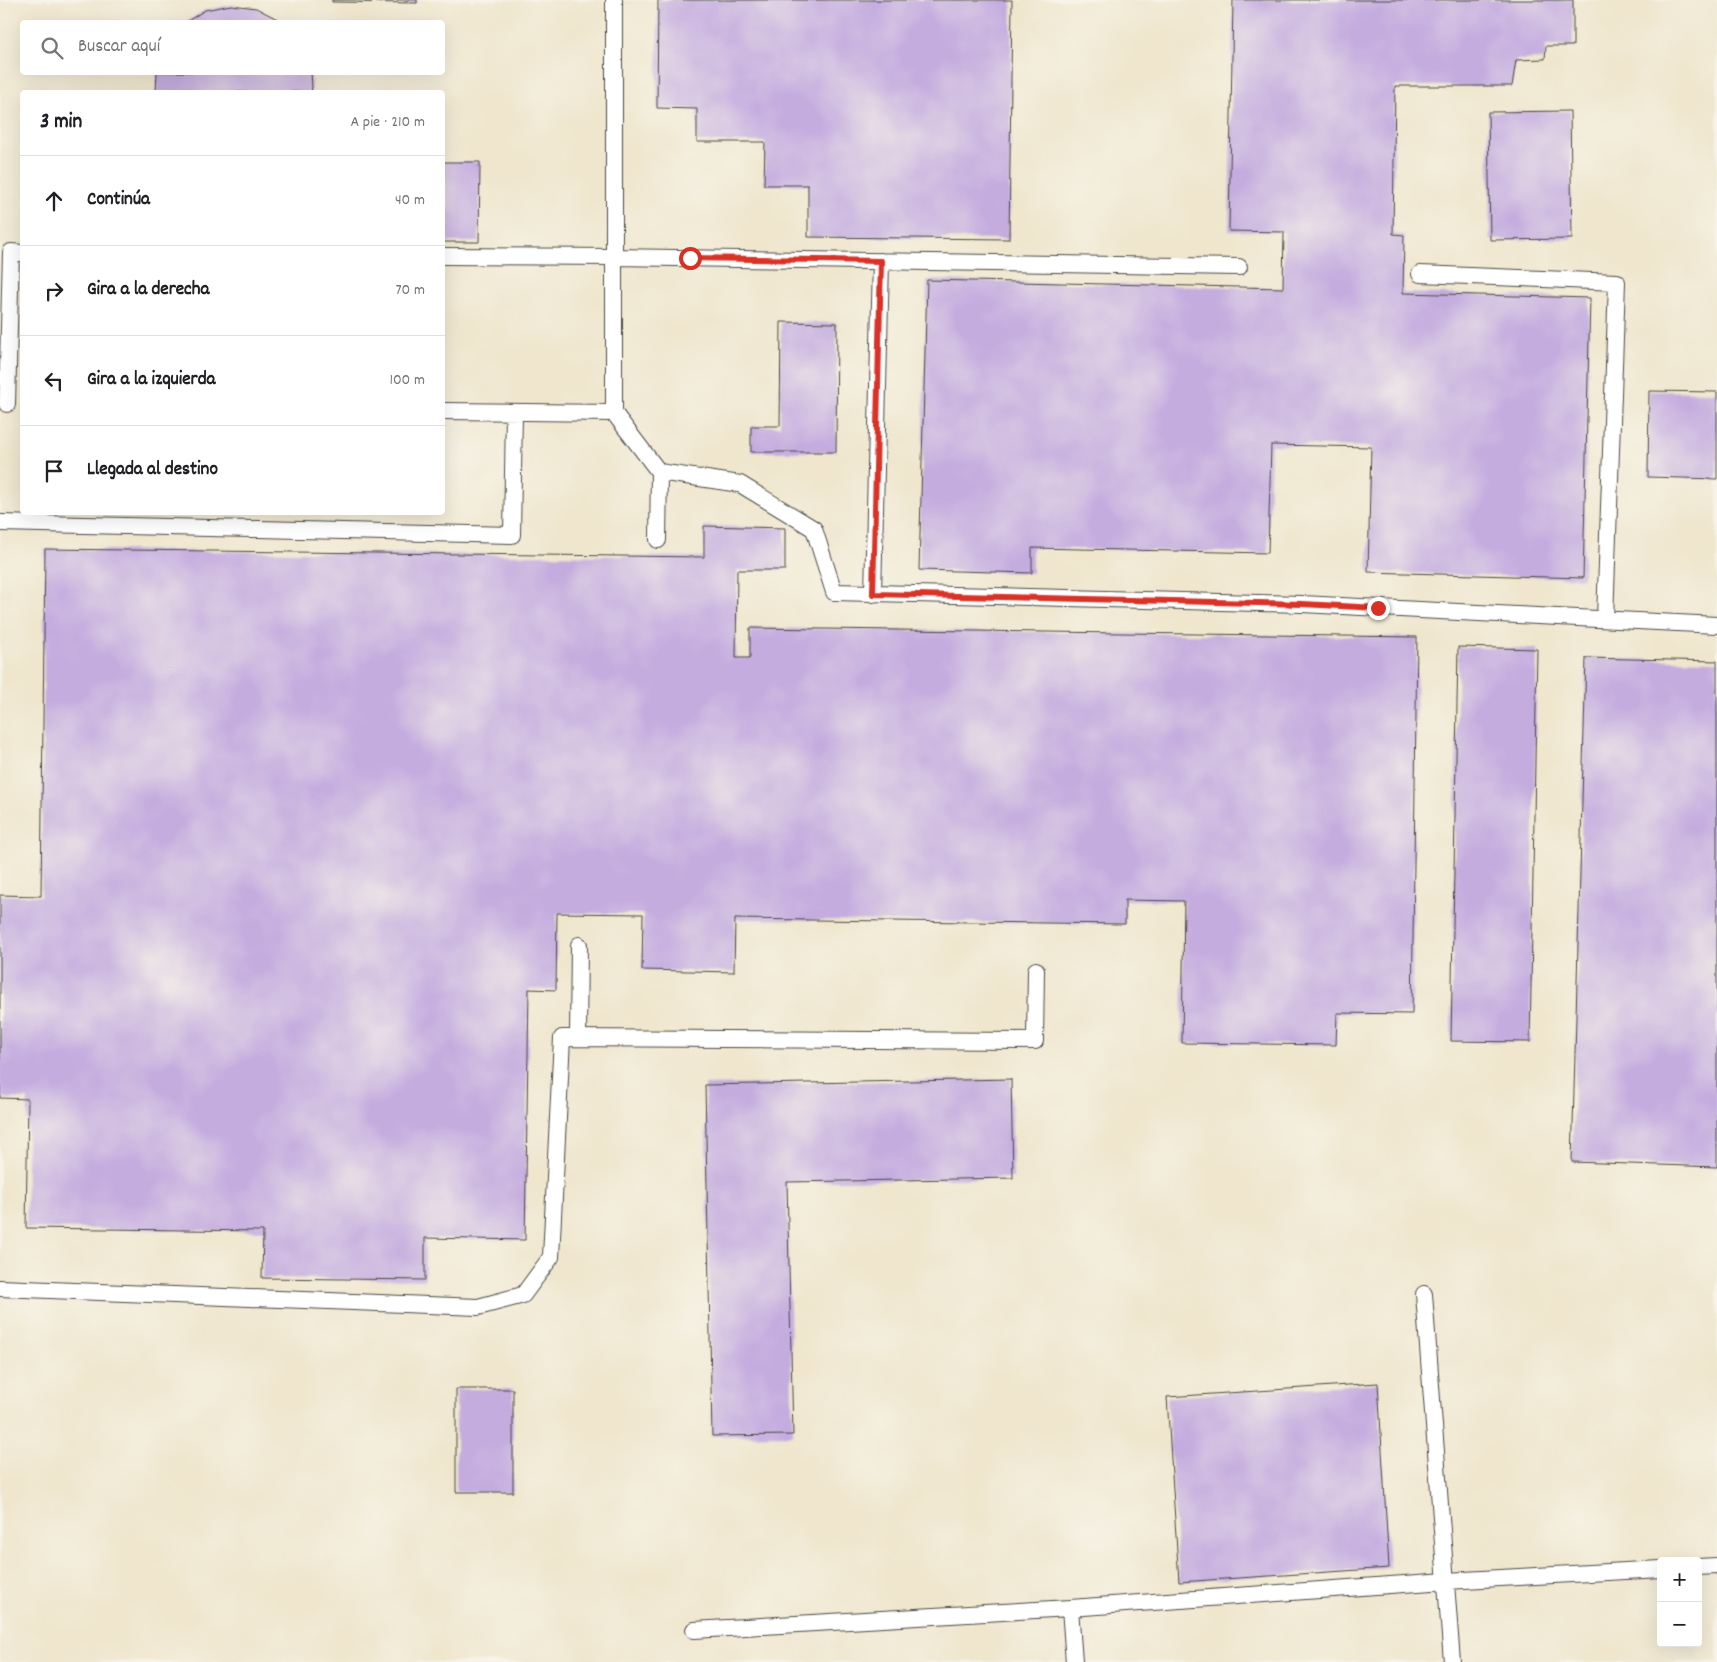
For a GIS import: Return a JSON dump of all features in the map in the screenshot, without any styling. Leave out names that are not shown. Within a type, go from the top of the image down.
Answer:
[{"type":"lane","points":[[614,0],[614,413],[659,472],[658,540]]},
{"type":"lane","points":[[10,404],[4,345],[11,252],[20,252]]},
{"type":"lane","points":[[445,256],[1239,267]]},
{"type":"lane","points":[[873,594],[881,261]]},
{"type":"lane","points":[[1420,274],[1617,282],[1605,619]]},
{"type":"lane","points":[[445,411],[614,413]]},
{"type":"lane","points":[[0,523],[512,535],[514,412]]},
{"type":"lane","points":[[659,472],[740,484],[814,529],[834,592],[1302,604],[1717,625]]},
{"type":"lane","points":[[578,1038],[579,945]]},
{"type":"lane","points":[[0,1288],[478,1307],[523,1295],[551,1257],[562,1038],[1035,1041],[1036,970]]},
{"type":"lane","points":[[1424,1294],[1452,1662]]},
{"type":"lane","points":[[1702,1567],[1717,1566]]},
{"type":"lane","points":[[694,1630],[1070,1608],[1446,1581],[1657,1569]]},
{"type":"lane","points":[[1070,1608],[1074,1662]]},
{"type":"building","points":[[332,0],[417,0],[417,3],[332,2]]},
{"type":"building","points":[[658,0],[1012,0],[1009,239],[808,237],[808,185],[764,185],[765,142],[697,142],[697,109],[657,108]]},
{"type":"building","points":[[1233,0],[1573,0],[1573,46],[1546,46],[1545,59],[1516,60],[1512,86],[1395,86],[1393,234],[1404,235],[1403,293],[1590,298],[1583,578],[1368,572],[1371,447],[1271,445],[1268,553],[1032,548],[1032,573],[919,570],[927,280],[1283,288],[1284,232],[1229,231]]},
{"type":"building","points":[[231,5],[256,8],[279,20],[189,20],[205,10]]},
{"type":"building","points":[[157,75],[311,75],[312,87],[311,90],[156,90]]},
{"type":"building","points":[[1570,111],[1572,239],[1490,240],[1488,112]]},
{"type":"building","points":[[445,162],[480,162],[479,242],[445,242]]},
{"type":"building","points":[[781,322],[837,323],[836,452],[751,452],[751,426],[780,426]]},
{"type":"building","points":[[1649,391],[1717,392],[1717,479],[1648,477]]},
{"type":"building","points":[[704,526],[785,528],[785,570],[737,570],[736,658],[750,658],[750,628],[1417,637],[1412,1014],[1337,1013],[1336,1045],[1182,1043],[1184,901],[1125,900],[1125,924],[735,919],[734,972],[642,970],[643,914],[557,913],[556,990],[529,989],[525,1240],[425,1238],[425,1280],[262,1278],[263,1231],[26,1228],[28,1099],[0,1098],[0,895],[41,896],[45,549],[704,557]]},
{"type":"building","points":[[1458,647],[1537,649],[1530,1042],[1451,1041]]},
{"type":"building","points":[[1586,658],[1717,661],[1717,1167],[1572,1162]]},
{"type":"building","points":[[1011,1079],[1013,1178],[787,1182],[793,1435],[712,1436],[705,1085]]},
{"type":"building","points":[[1378,1383],[1389,1568],[1179,1582],[1167,1397]]},
{"type":"building","points":[[456,1389],[513,1389],[513,1492],[456,1492]]},
{"type":"route","points":[[690,258],[881,261],[873,594],[1302,604],[1378,608]]}]
